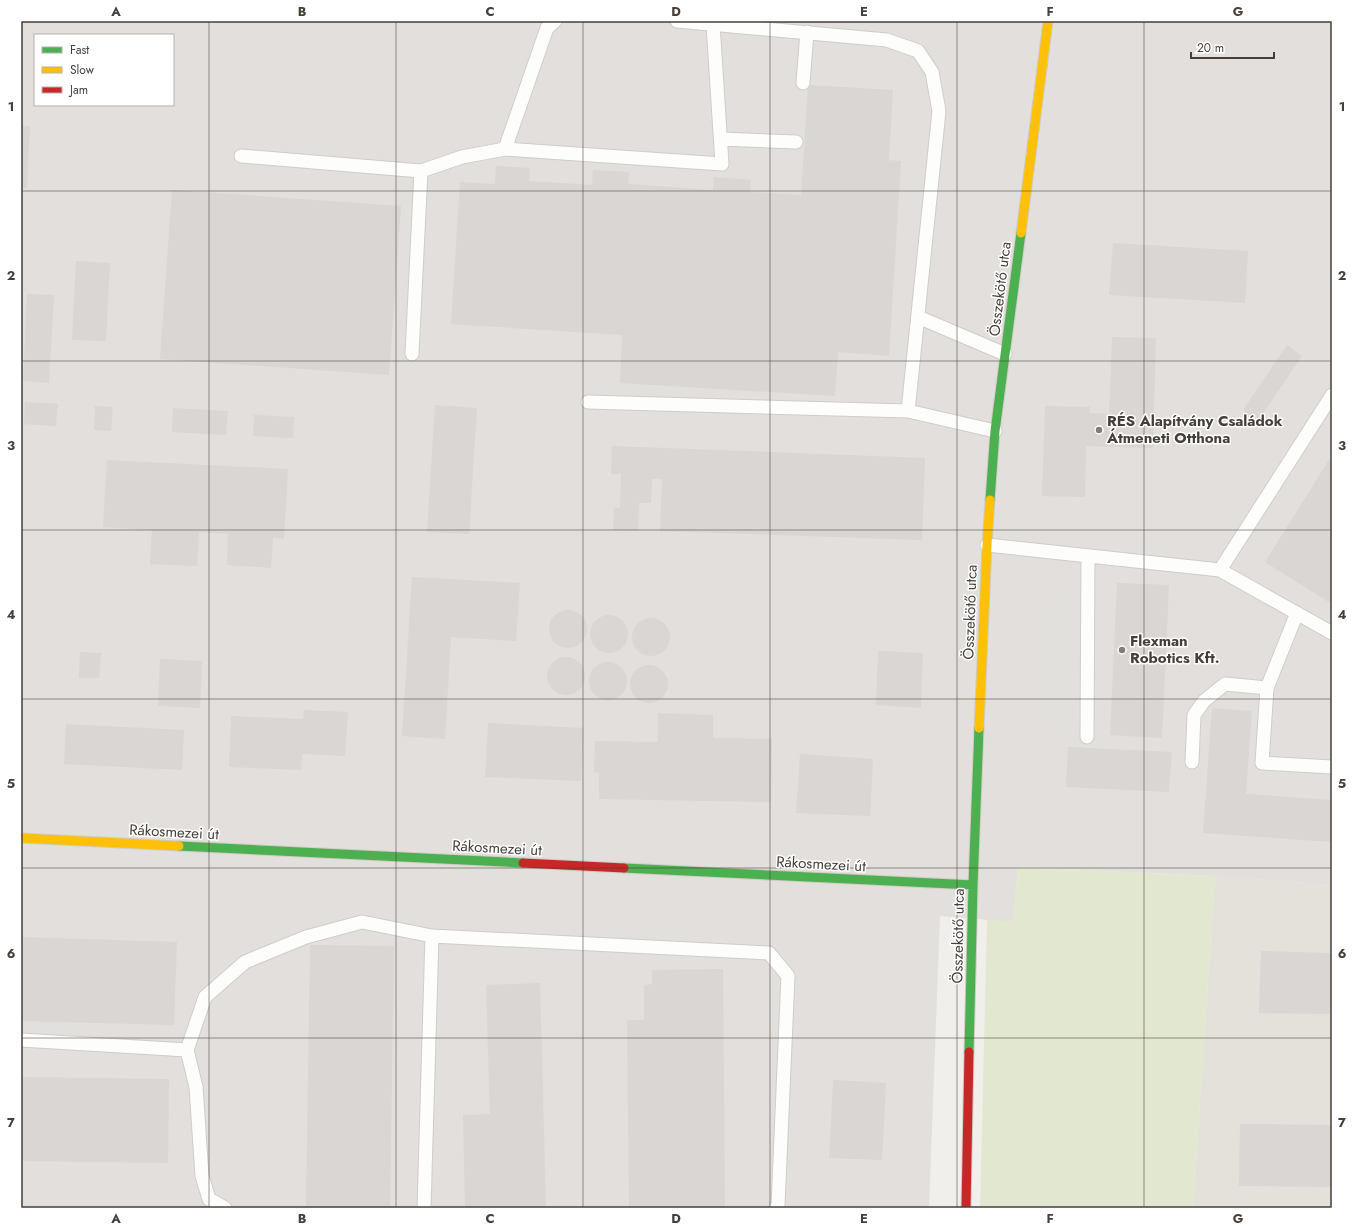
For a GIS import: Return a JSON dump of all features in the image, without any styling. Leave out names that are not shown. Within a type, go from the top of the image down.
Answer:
[{"type":"street","name":"Összekötő utca","points":[[966,1208],[972,885],[986,545],[996,431],[1005,354],[1048,21]]},
{"type":"street","name":"Rákosmezei út","points":[[21,838],[972,885]]},
{"type":"lane","points":[[505,149],[547,28],[555,21]]},
{"type":"lane","points":[[677,21],[887,40],[918,51],[932,72],[939,111],[908,411]]},
{"type":"lane","points":[[241,156],[421,171],[462,157],[505,149],[722,164],[712,24]]},
{"type":"lane","points":[[803,83],[807,32]]},
{"type":"lane","points":[[721,139],[796,142]]},
{"type":"lane","points":[[412,354],[421,171]]},
{"type":"lane","points":[[918,317],[1005,354]]},
{"type":"lane","points":[[588,402],[908,411],[996,431]]},
{"type":"lane","points":[[1220,570],[1330,403]]},
{"type":"lane","points":[[986,545],[1220,570],[1332,633]]},
{"type":"lane","points":[[1087,737],[1088,556]]},
{"type":"lane","points":[[1297,613],[1267,688],[1262,763],[1332,767]]},
{"type":"lane","points":[[1192,762],[1194,715],[1204,701],[1225,684],[1267,688]]},
{"type":"lane","points":[[225,1208],[209,1199],[202,1176],[196,1087],[187,1050],[205,997],[245,962],[306,937],[362,922],[432,936],[769,952],[788,976],[778,1204],[776,1208]]},
{"type":"lane","points":[[424,1208],[432,936]]},
{"type":"lane","points":[[21,1040],[187,1050]]},
{"type":"shaded area","points":[[21,21],[1332,21],[1332,885],[1215,876],[1018,867],[1013,922],[940,916],[929,1208],[21,1208]]},
{"type":"shaded area","points":[[1045,596],[1075,596],[1075,732],[1045,732]]},
{"type":"shaded area","points":[[1215,876],[1332,885],[1332,1208],[1193,1208]]},
{"type":"green space","points":[[1018,867],[1215,876],[1193,1208],[980,1208],[987,920],[1013,921]]},
{"type":"building","points":[[808,85],[893,90],[889,160],[901,161],[889,356],[838,352],[835,396],[620,383],[622,335],[451,324],[460,182],[495,184],[496,166],[530,168],[529,181],[592,185],[593,170],[629,172],[628,184],[713,190],[714,177],[751,180],[750,192],[801,195]]},
{"type":"building","points":[[21,126],[30,126],[27,188],[21,188]]},
{"type":"building","points":[[172,190],[401,206],[389,375],[160,359]]},
{"type":"building","points":[[1113,243],[1248,251],[1245,303],[1109,295]]},
{"type":"building","points":[[76,261],[110,263],[106,341],[72,340]]},
{"type":"building","points":[[27,294],[54,295],[49,383],[23,381]]},
{"type":"building","name":"RÉS Alapítvány Családok Átmeneti Otthona","points":[[1112,337],[1156,338],[1153,448],[1086,446],[1085,497],[1042,496],[1045,406],[1090,407],[1090,413],[1109,414]]},
{"type":"building","points":[[1287,345],[1302,356],[1258,421],[1243,410]]},
{"type":"building","points":[[25,402],[58,404],[56,426],[24,424]]},
{"type":"building","points":[[435,405],[477,408],[469,534],[427,532]]},
{"type":"building","points":[[95,406],[113,407],[111,431],[94,430]]},
{"type":"building","points":[[173,408],[228,411],[226,435],[172,432]]},
{"type":"building","points":[[254,415],[294,417],[293,438],[253,436]]},
{"type":"building","points":[[612,446],[925,458],[922,540],[660,531],[662,479],[652,479],[651,503],[639,503],[638,531],[613,530],[614,508],[620,508],[621,474],[611,474]]},
{"type":"building","points":[[1332,455],[1332,604],[1265,562]]},
{"type":"building","points":[[107,460],[288,469],[284,539],[273,538],[271,568],[227,565],[228,534],[199,532],[197,566],[150,564],[152,530],[103,527]]},
{"type":"building","points":[[412,577],[520,583],[516,641],[451,637],[445,739],[402,736]]},
{"type":"building","points":[[1117,583],[1169,585],[1162,738],[1110,735]]},
{"type":"building","points":[[568,610],[581,616],[587,629],[581,642],[568,648],[555,642],[549,629],[555,616]]},
{"type":"building","points":[[609,615],[622,621],[628,634],[622,647],[609,653],[596,647],[590,634],[596,621]]},
{"type":"building","points":[[651,618],[664,624],[670,637],[664,650],[651,656],[638,650],[632,637],[638,624]]},
{"type":"building","points":[[878,651],[923,653],[921,708],[876,705]]},
{"type":"building","points":[[80,652],[101,653],[99,678],[79,678]]},
{"type":"building","points":[[566,657],[579,663],[585,676],[579,689],[566,695],[553,689],[547,676],[553,663]]},
{"type":"building","points":[[160,659],[202,661],[200,708],[158,706]]},
{"type":"building","points":[[608,662],[621,668],[627,681],[621,694],[608,700],[595,694],[589,681],[595,668]]},
{"type":"building","points":[[649,665],[662,671],[668,684],[662,697],[649,703],[636,697],[630,684],[636,671]]},
{"type":"building","points":[[1212,708],[1252,711],[1246,794],[1332,800],[1332,842],[1203,833]]},
{"type":"building","points":[[304,710],[348,712],[345,756],[302,754],[301,770],[229,767],[231,716],[303,719]]},
{"type":"building","points":[[658,713],[713,715],[713,738],[772,739],[771,802],[599,799],[599,773],[594,772],[595,741],[658,742]]},
{"type":"building","points":[[488,723],[584,728],[581,781],[485,777]]},
{"type":"building","points":[[66,724],[184,730],[182,770],[64,764]]},
{"type":"building","points":[[1068,747],[1172,752],[1169,792],[1066,787]]},
{"type":"building","points":[[800,754],[873,759],[870,816],[796,813]]},
{"type":"building","points":[[21,937],[177,942],[174,1025],[21,1021]]},
{"type":"building","points":[[310,945],[394,946],[390,1208],[306,1208]]},
{"type":"building","points":[[1261,951],[1332,953],[1332,1014],[1259,1013]]},
{"type":"building","points":[[723,969],[725,1208],[629,1208],[627,1020],[644,1020],[644,985],[652,984],[652,970]]},
{"type":"building","points":[[540,983],[546,1208],[465,1208],[463,1115],[490,1114],[486,985]]},
{"type":"building","points":[[21,1077],[169,1079],[168,1163],[21,1161]]},
{"type":"building","points":[[833,1080],[886,1083],[882,1160],[829,1158]]},
{"type":"building","points":[[1240,1124],[1332,1125],[1332,1187],[1239,1186]]},
{"type":"traffic: fast","points":[[990,500],[995,431],[1021,233]]},
{"type":"traffic: fast","points":[[969,1052],[979,728]]},
{"type":"traffic: fast","points":[[179,846],[523,863]]},
{"type":"traffic: fast","points":[[624,868],[973,885]]},
{"type":"traffic: slow","points":[[1021,233],[1048,21]]},
{"type":"traffic: slow","points":[[979,728],[990,500]]},
{"type":"traffic: slow","points":[[21,838],[179,846]]},
{"type":"traffic: jam","points":[[523,863],[624,868]]},
{"type":"traffic: jam","points":[[966,1208],[969,1052]]},
{"type":"place","name":"RÉS Alapítvány Családok Átmeneti Otthona","points":[[1099,430]]},
{"type":"place","name":"Flexman Robotics Kft.","points":[[1122,650]]}]
